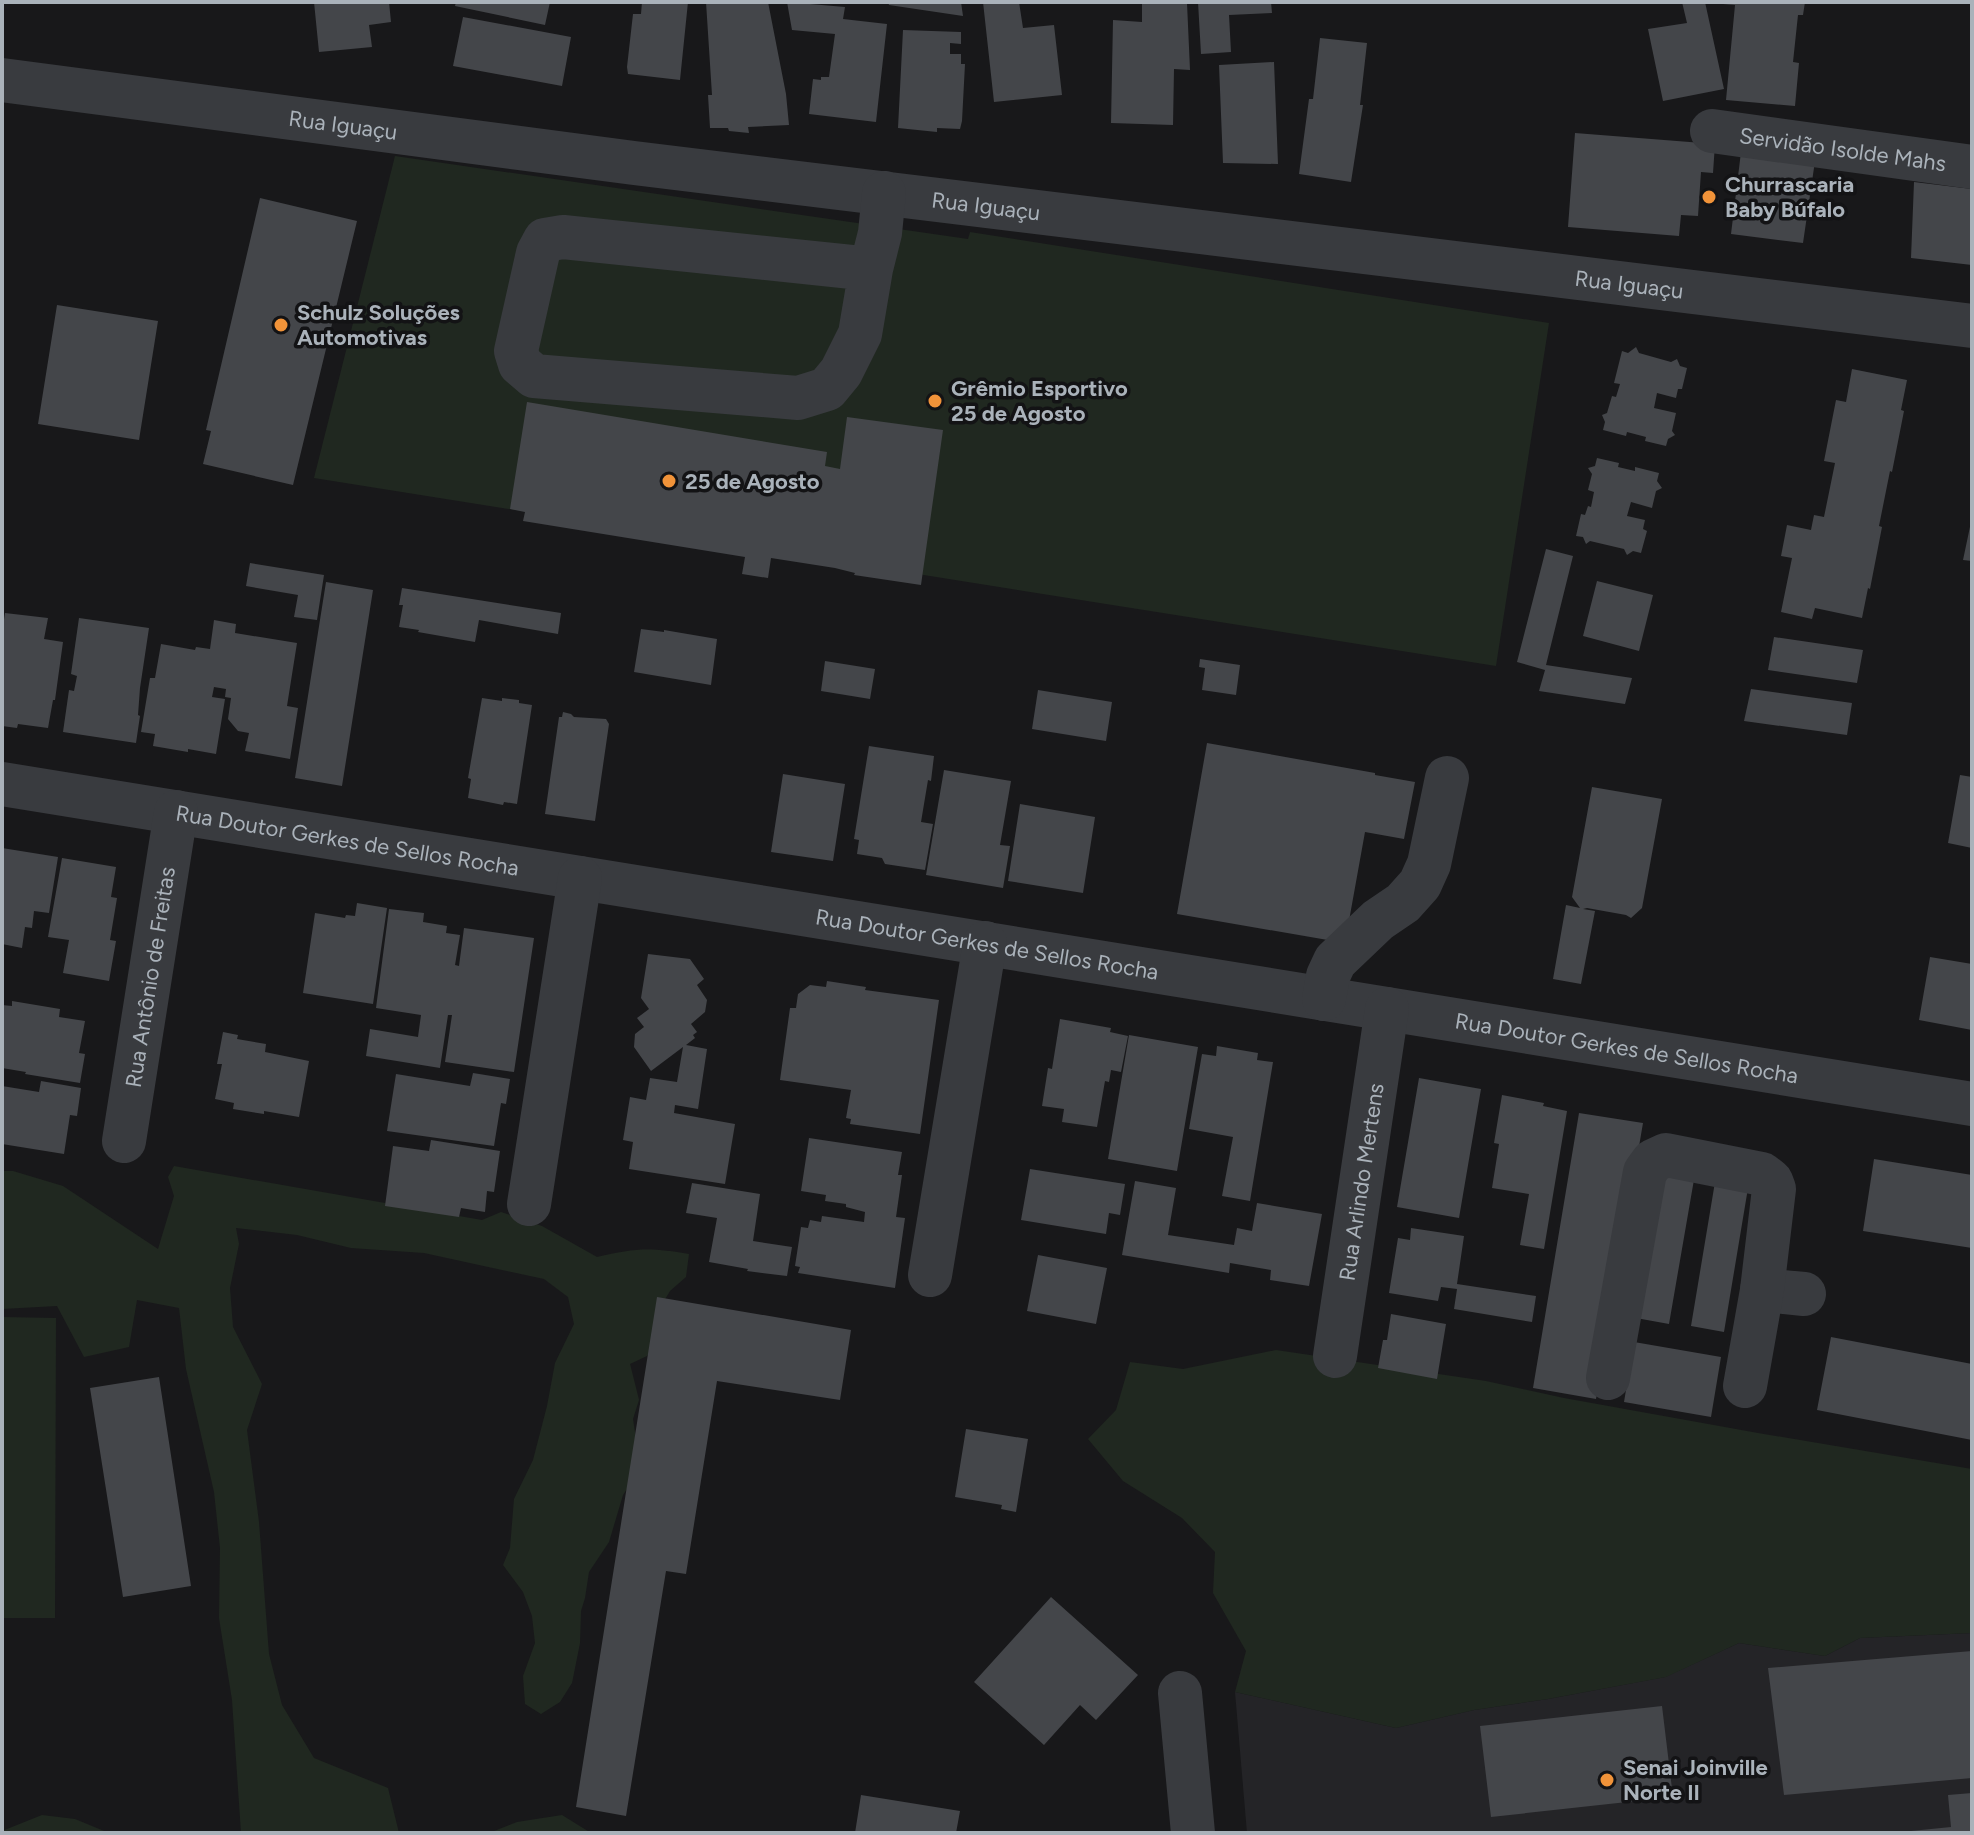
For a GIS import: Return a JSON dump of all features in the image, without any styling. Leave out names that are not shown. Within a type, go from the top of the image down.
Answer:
[{"type":"street","name":"Rua Iguaçu","points":[[2,80],[603,159],[1972,326]]},
{"type":"street","name":"Servidão Isolde Mahs","points":[[1712,131],[1972,167]]},
{"type":"street","points":[[871,269],[563,237],[545,240],[538,253],[516,351],[520,364],[534,376],[798,398],[827,389],[841,372],[860,334],[880,233],[884,193]]},
{"type":"street","points":[[1324,999],[1328,976],[1335,961],[1378,920],[1403,903],[1420,884],[1429,864],[1447,778]]},
{"type":"street","name":"Rua Doutor Gerkes de Sellos Rocha","points":[[2,784],[1972,1104]]},
{"type":"street","name":"Rua Antônio de Freitas","points":[[124,1141],[176,812]]},
{"type":"street","points":[[529,1204],[580,878]]},
{"type":"street","points":[[930,1275],[985,943]]},
{"type":"street","name":"Rua Arlindo Mertens","points":[[1335,1356],[1387,1009]]},
{"type":"street","points":[[1608,1378],[1645,1172],[1653,1161],[1666,1155],[1762,1174],[1771,1181],[1774,1189],[1783,1292],[1745,1386]]},
{"type":"street","points":[[1180,1693],[1193,1833]]},
{"type":"shaded area","name":"Grêmio Esportivo 25 de Agosto","points":[[395,156],[968,239],[970,232],[1549,323],[1496,666],[314,478]]},
{"type":"shaded area","points":[[174,1166],[482,1220],[501,1212],[542,1226],[597,1257],[643,1250],[689,1254],[686,1277],[670,1291],[658,1311],[659,1336],[647,1356],[630,1364],[639,1400],[633,1419],[636,1475],[623,1495],[609,1542],[589,1572],[572,1683],[560,1702],[541,1714],[525,1704],[523,1676],[535,1643],[532,1616],[523,1592],[503,1565],[510,1548],[514,1499],[533,1460],[555,1363],[574,1324],[568,1297],[544,1279],[424,1253],[351,1248],[297,1235],[236,1228],[239,1244],[230,1288],[233,1327],[262,1384],[247,1430],[259,1522],[269,1654],[282,1705],[314,1758],[388,1788],[399,1833],[241,1833],[232,1700],[219,1618],[220,1548],[214,1492],[186,1369],[179,1308],[137,1300],[129,1347],[84,1357],[57,1306],[2,1309],[2,1171],[13,1171],[63,1186],[158,1249],[174,1196],[168,1177]]},
{"type":"shaded area","points":[[2,1317],[56,1318],[55,1618],[2,1618]]},
{"type":"shaded area","points":[[1276,1350],[1486,1381],[1564,1398],[1972,1469],[1972,1633],[1860,1638],[1825,1656],[1739,1643],[1666,1677],[1474,1710],[1396,1728],[1235,1692],[1246,1651],[1213,1593],[1215,1552],[1182,1518],[1123,1481],[1088,1439],[1116,1410],[1130,1362],[1183,1369]]},
{"type":"shaded area","name":"Senai Joinville Norte II","points":[[1972,1633],[1972,1833],[1247,1833],[1235,1692],[1396,1728],[1474,1710],[1665,1677],[1739,1643],[1825,1656],[1860,1638]]},
{"type":"shaded area","points":[[42,1815],[75,1819],[109,1833],[2,1833]]},
{"type":"shaded area","points":[[562,1815],[591,1833],[489,1833],[517,1822]]},
{"type":"building","points":[[314,2],[389,2],[391,22],[369,25],[372,47],[319,52]]},
{"type":"building","points":[[456,2],[550,2],[545,25],[455,6]]},
{"type":"building","points":[[642,2],[688,2],[680,80],[628,74],[633,14],[641,14]]},
{"type":"building","points":[[706,2],[768,2],[789,125],[748,127],[749,133],[710,128],[708,95],[712,95]]},
{"type":"building","points":[[787,2],[845,7],[843,19],[887,24],[876,122],[809,114],[813,79],[829,77],[835,34],[792,30]]},
{"type":"building","points":[[888,2],[961,2],[963,16],[889,5]]},
{"type":"building","points":[[983,2],[1019,2],[1023,28],[1054,25],[1062,95],[994,102]]},
{"type":"building","points":[[1142,2],[1187,3],[1190,70],[1174,69],[1173,125],[1111,123],[1113,20],[1142,22]]},
{"type":"building","points":[[1198,2],[1271,2],[1272,13],[1229,15],[1231,52],[1201,54]]},
{"type":"building","points":[[1682,2],[1705,2],[1724,89],[1663,101],[1648,29],[1687,23]]},
{"type":"building","points":[[1723,2],[1805,2],[1803,15],[1798,15],[1793,62],[1799,63],[1795,106],[1726,100],[1735,5]]},
{"type":"building","points":[[463,17],[571,37],[562,86],[453,66]]},
{"type":"building","points":[[903,30],[961,32],[961,44],[950,43],[950,54],[961,54],[961,64],[965,64],[960,129],[937,128],[937,132],[898,128]]},
{"type":"building","points":[[1320,38],[1367,43],[1360,105],[1363,105],[1351,182],[1299,174]]},
{"type":"building","points":[[1274,62],[1278,164],[1223,163],[1219,65]]},
{"type":"building","points":[[1575,133],[1715,144],[1713,173],[1701,172],[1698,216],[1681,215],[1679,236],[1568,227]]},
{"type":"building","points":[[1741,152],[1815,161],[1803,243],[1731,234]]},
{"type":"building","points":[[1914,182],[1972,189],[1972,265],[1911,258]]},
{"type":"building","name":"Schulz Soluções Automotivas","points":[[260,198],[357,221],[293,485],[203,464],[211,431],[206,430]]},
{"type":"building","points":[[57,305],[158,321],[139,440],[38,424]]},
{"type":"building","points":[[1636,347],[1639,353],[1671,362],[1677,359],[1680,366],[1687,368],[1682,389],[1678,389],[1676,398],[1657,393],[1654,408],[1676,413],[1672,431],[1675,435],[1668,439],[1666,446],[1627,432],[1626,436],[1603,430],[1605,422],[1602,415],[1607,413],[1620,384],[1614,383],[1622,351],[1628,353]]},
{"type":"building","points":[[1852,369],[1907,380],[1901,410],[1904,411],[1862,618],[1815,608],[1812,619],[1781,612],[1792,558],[1781,556],[1787,525],[1811,530],[1814,515],[1824,517],[1835,463],[1824,461],[1836,400],[1846,402]]},
{"type":"building","name":"25 de Agosto","points":[[527,402],[827,452],[825,466],[840,469],[847,417],[943,430],[921,585],[771,558],[768,578],[742,574],[745,557],[523,521],[525,512],[510,509]]},
{"type":"building","points":[[1597,458],[1619,463],[1618,467],[1635,471],[1635,467],[1659,473],[1657,481],[1662,488],[1656,491],[1652,508],[1631,502],[1627,516],[1645,520],[1643,529],[1647,531],[1641,553],[1633,551],[1627,555],[1624,549],[1590,541],[1586,544],[1583,537],[1576,536],[1581,514],[1585,515],[1588,506],[1591,507],[1594,492],[1588,490],[1592,474],[1588,468],[1595,466]]},
{"type":"building","points":[[1972,522],[1972,561],[1963,560]]},
{"type":"building","points":[[1546,549],[1573,556],[1546,665],[1632,678],[1625,704],[1539,691],[1545,670],[1517,662]]},
{"type":"building","points":[[250,563],[324,575],[317,620],[294,617],[298,595],[246,586]]},
{"type":"building","points":[[1597,581],[1653,595],[1639,651],[1583,636]]},
{"type":"building","points":[[326,582],[373,590],[342,786],[295,778]]},
{"type":"building","points":[[402,588],[561,613],[558,634],[479,620],[475,642],[399,627]]},
{"type":"building","points":[[5,613],[48,618],[44,639],[63,642],[48,728],[18,724],[17,728],[2,726],[2,632]]},
{"type":"building","points":[[79,618],[149,628],[136,743],[63,732],[69,690],[74,691],[77,676],[71,674]]},
{"type":"building","points":[[214,620],[236,624],[235,633],[297,643],[287,706],[298,708],[290,759],[245,751],[249,733],[238,731],[228,719],[231,698],[225,697],[226,689],[214,687],[212,697],[225,699],[216,754],[153,746],[155,734],[141,732],[150,678],[155,678],[161,644],[195,650],[196,647],[210,649]]},
{"type":"building","points":[[641,629],[717,639],[711,685],[634,672]]},
{"type":"building","points":[[1774,637],[1863,650],[1857,683],[1768,670]]},
{"type":"building","points":[[1200,659],[1240,665],[1236,695],[1202,690],[1205,668],[1199,667]]},
{"type":"building","points":[[825,661],[875,669],[870,699],[821,691]]},
{"type":"building","points":[[1751,689],[1852,703],[1847,735],[1744,721]]},
{"type":"building","points":[[1038,690],[1112,702],[1106,741],[1032,729]]},
{"type":"building","points":[[482,698],[519,700],[519,703],[532,705],[517,804],[504,802],[503,805],[468,798],[471,779],[468,778]]},
{"type":"building","points":[[563,712],[574,717],[606,719],[609,724],[595,821],[545,814],[559,717]]},
{"type":"building","points":[[1207,743],[1415,782],[1404,839],[1365,832],[1345,943],[1177,914]]},
{"type":"building","points":[[869,746],[934,756],[921,822],[933,824],[925,870],[885,864],[882,858],[857,854],[859,840],[854,839]]},
{"type":"building","points":[[944,770],[1011,781],[1000,845],[1010,846],[1003,888],[926,875]]},
{"type":"building","points":[[783,774],[845,784],[833,861],[771,852]]},
{"type":"building","points":[[1960,775],[1972,777],[1972,848],[1948,843]]},
{"type":"building","points":[[1592,787],[1662,799],[1642,908],[1631,918],[1626,915],[1583,909],[1595,911],[1581,984],[1553,979],[1566,905],[1580,908],[1572,897]]},
{"type":"building","points":[[1020,804],[1095,817],[1083,893],[1008,881]]},
{"type":"building","points":[[2,848],[58,857],[49,913],[34,911],[32,928],[25,927],[22,948],[2,944]]},
{"type":"building","points":[[62,858],[116,867],[111,897],[117,898],[110,940],[116,941],[109,981],[63,973],[69,940],[48,937]]},
{"type":"building","points":[[357,903],[387,908],[373,1004],[303,993],[315,913],[345,918],[346,915],[355,916]]},
{"type":"building","points":[[389,909],[424,913],[423,922],[447,926],[446,933],[460,935],[455,965],[459,966],[464,928],[534,938],[514,1072],[445,1062],[452,1015],[448,1015],[440,1068],[366,1056],[370,1029],[418,1037],[421,1015],[376,1008]]},
{"type":"building","points":[[648,954],[690,959],[704,979],[697,985],[707,1000],[705,1012],[691,1024],[697,1032],[686,1045],[707,1049],[698,1109],[675,1105],[674,1113],[735,1124],[725,1184],[629,1169],[633,1142],[623,1140],[630,1097],[646,1100],[650,1078],[677,1082],[683,1047],[651,1071],[634,1047],[635,1034],[644,1027],[637,1018],[649,1009],[641,998]]},
{"type":"building","points":[[1930,957],[1972,964],[1972,1030],[1919,1020]]},
{"type":"building","points":[[827,981],[866,987],[865,990],[939,1000],[920,1134],[850,1124],[851,1119],[846,1118],[851,1090],[780,1080],[790,1008],[796,1008],[798,994],[810,985],[826,987]]},
{"type":"building","points":[[12,1001],[60,1009],[59,1017],[85,1021],[79,1053],[85,1054],[80,1083],[2,1068],[2,1005],[12,1006]]},
{"type":"building","points":[[1060,1019],[1111,1028],[1110,1032],[1128,1036],[1121,1072],[1111,1070],[1109,1082],[1105,1081],[1097,1127],[1062,1122],[1064,1109],[1042,1106]]},
{"type":"building","points":[[223,1032],[238,1035],[237,1039],[266,1044],[265,1052],[309,1061],[299,1117],[233,1109],[234,1103],[215,1099],[222,1064],[217,1064]]},
{"type":"building","points":[[1129,1035],[1198,1047],[1177,1171],[1108,1159]]},
{"type":"building","points":[[1217,1046],[1258,1053],[1257,1060],[1273,1062],[1250,1201],[1222,1196],[1233,1137],[1189,1129],[1202,1054],[1216,1056]]},
{"type":"building","points":[[473,1073],[510,1079],[506,1104],[501,1103],[494,1146],[387,1131],[396,1074],[470,1086]]},
{"type":"building","points":[[1419,1078],[1481,1089],[1459,1218],[1397,1207]]},
{"type":"building","points":[[41,1081],[81,1088],[77,1116],[70,1115],[64,1154],[2,1144],[2,1086],[39,1092]]},
{"type":"building","points":[[1502,1095],[1567,1111],[1544,1249],[1520,1245],[1529,1194],[1492,1188],[1499,1144],[1494,1143]]},
{"type":"building","points":[[1579,1113],[1643,1123],[1596,1399],[1533,1388]]},
{"type":"building","points":[[809,1138],[902,1152],[896,1217],[905,1218],[895,1288],[798,1273],[800,1267],[795,1266],[801,1227],[808,1228],[810,1220],[821,1222],[822,1216],[864,1222],[865,1212],[846,1207],[846,1204],[825,1201],[826,1195],[801,1191]]},
{"type":"building","points":[[431,1140],[500,1151],[494,1192],[487,1191],[485,1212],[461,1208],[459,1217],[385,1206],[393,1146],[429,1151]]},
{"type":"building","points":[[1874,1159],[1972,1175],[1972,1248],[1863,1231]]},
{"type":"building","points":[[1663,1162],[1696,1168],[1669,1324],[1636,1318]]},
{"type":"building","points":[[1030,1169],[1125,1184],[1120,1215],[1109,1213],[1106,1234],[1021,1220]]},
{"type":"building","points":[[1717,1170],[1750,1176],[1724,1332],[1691,1326]]},
{"type":"building","points":[[1135,1181],[1176,1188],[1168,1235],[1234,1245],[1237,1228],[1252,1231],[1257,1203],[1322,1214],[1309,1286],[1270,1280],[1271,1270],[1230,1263],[1229,1273],[1122,1255]]},
{"type":"building","points":[[692,1183],[760,1194],[753,1241],[792,1247],[787,1276],[709,1262],[717,1218],[686,1213]]},
{"type":"building","points":[[1411,1228],[1464,1236],[1457,1284],[1536,1296],[1532,1322],[1454,1309],[1457,1289],[1441,1287],[1438,1301],[1389,1293],[1398,1238],[1410,1240]]},
{"type":"building","points":[[1038,1255],[1107,1268],[1096,1324],[1027,1311]]},
{"type":"building","points":[[657,1297],[851,1330],[840,1400],[717,1381],[686,1574],[666,1571],[626,1816],[576,1807]]},
{"type":"building","points":[[1391,1314],[1446,1324],[1437,1379],[1378,1368]]},
{"type":"building","points":[[1831,1337],[1972,1364],[1972,1440],[1817,1410]]},
{"type":"building","points":[[1634,1342],[1721,1357],[1711,1417],[1624,1402]]},
{"type":"building","points":[[159,1377],[191,1586],[123,1597],[90,1388]]},
{"type":"building","points":[[966,1429],[1028,1439],[1016,1512],[1001,1509],[1002,1505],[955,1497]]},
{"type":"building","points":[[1051,1597],[1138,1675],[1096,1720],[1080,1705],[1044,1745],[974,1682]]},
{"type":"building","points":[[1972,1651],[1972,1778],[1784,1795],[1768,1668]]},
{"type":"building","points":[[1662,1706],[1673,1797],[1491,1817],[1480,1726]]},
{"type":"building","points":[[1972,1793],[1972,1833],[1911,1833],[1951,1827],[1948,1795]]},
{"type":"building","points":[[861,1795],[960,1811],[956,1833],[855,1833]]},
{"type":"place","name":"Churrascaria Baby Búfalo","points":[[1709,197]]},
{"type":"place","name":"Schulz Soluções Automotivas","points":[[281,325]]},
{"type":"place","name":"Grêmio Esportivo 25 de Agosto","points":[[935,401]]},
{"type":"place","name":"25 de Agosto","points":[[669,481]]},
{"type":"place","name":"Senai Joinville Norte II","points":[[1607,1780]]}]
